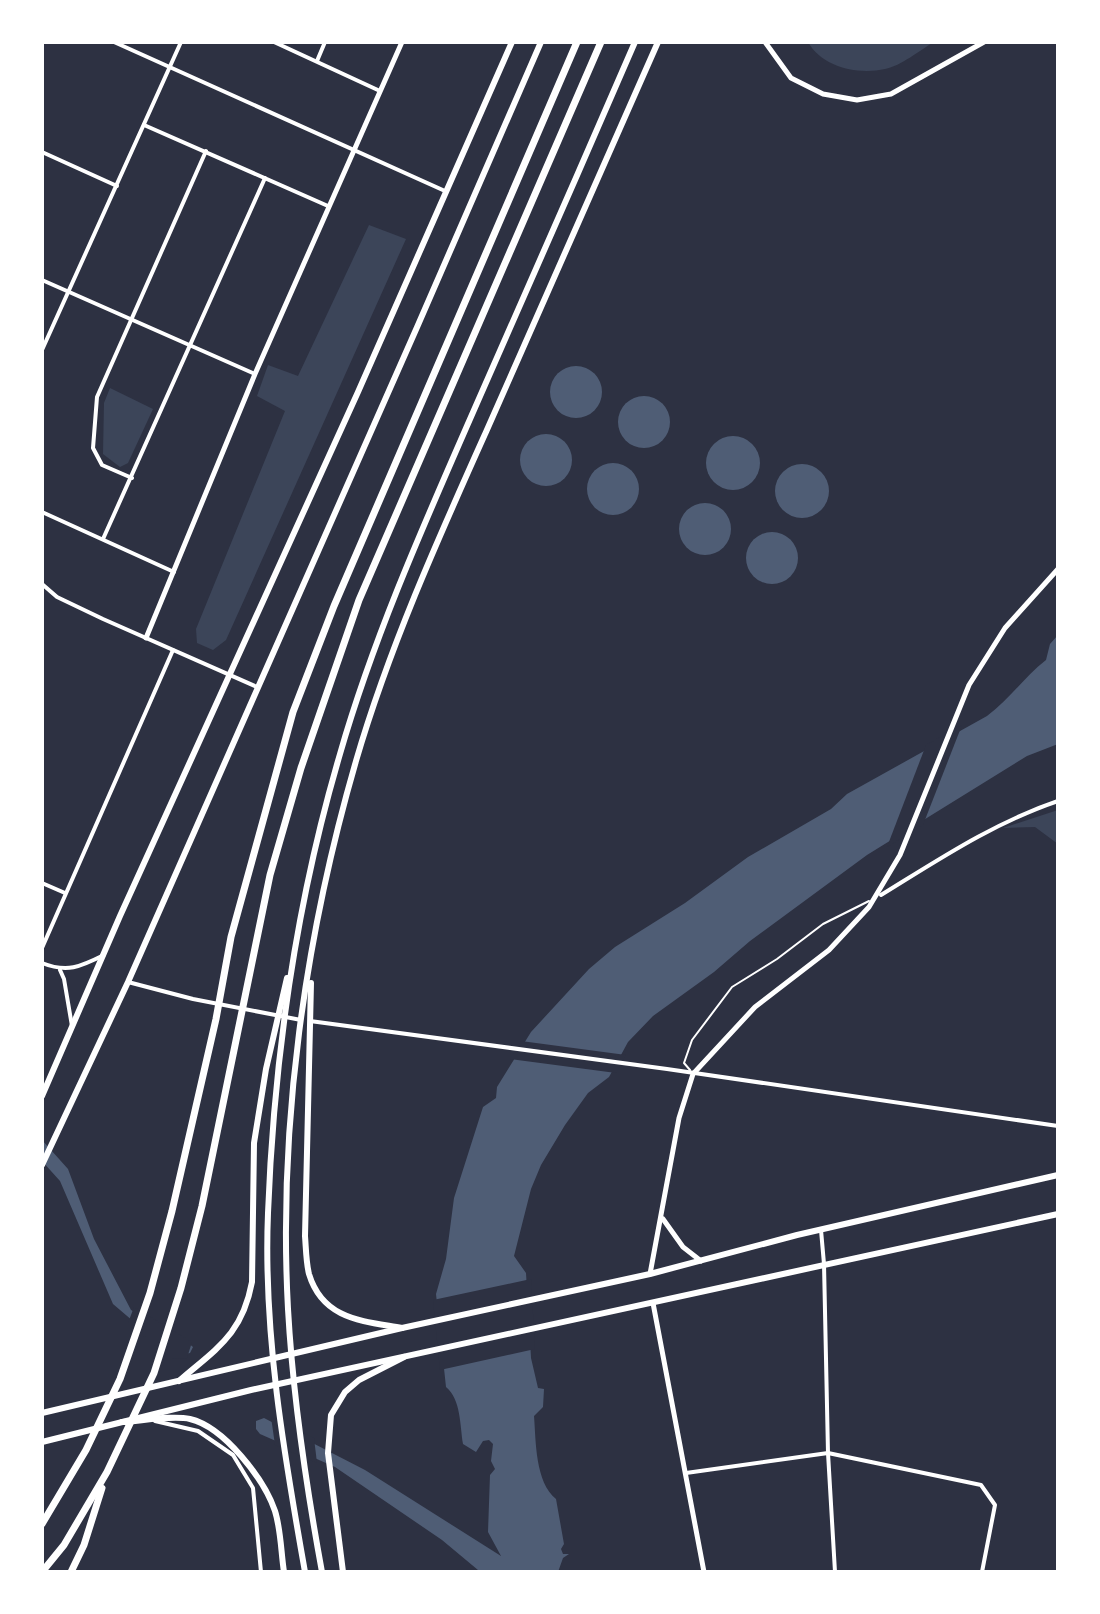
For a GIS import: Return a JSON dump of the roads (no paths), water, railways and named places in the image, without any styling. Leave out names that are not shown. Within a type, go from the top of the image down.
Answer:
[{"type":"highway","points":[[42,1524],[86,1450],[120,1379],[150,1293],[216,1019],[231,937],[293,712],[334,606],[577,42]]},
{"type":"highway","points":[[42,1572],[64,1545],[107,1472],[154,1373],[181,1288],[202,1206],[270,875],[301,768],[359,600],[601,42]]},
{"type":"highway","points":[[71,1572],[84,1545],[107,1472]]},
{"type":"main road","points":[[42,1096],[512,42]]},
{"type":"main road","points":[[42,1165],[128,982],[541,42]]},
{"type":"main road","points":[[179,1381],[234,1332],[244,1315],[252,1282],[254,1143],[266,1069],[316,843],[341,751],[379,640],[445,477],[635,42]]},
{"type":"main road","points":[[322,1572],[297,1424],[288,1308],[287,1212],[292,1105],[311,955],[324,887],[356,759],[396,646],[450,512],[658,42]]},
{"type":"main road","points":[[293,951],[268,1217],[278,1410],[305,1572]]},
{"type":"main road","points":[[311,955],[305,1236],[309,1273],[318,1293],[347,1318],[402,1328]]},
{"type":"main road","points":[[42,1413],[402,1328],[650,1274],[821,1230],[1058,1175]]},
{"type":"main road","points":[[42,1442],[404,1357],[1058,1214]]},
{"type":"main road","points":[[343,1572],[328,1453],[331,1415],[345,1392],[359,1380],[404,1357]]},
{"type":"main road","points":[[122,1422],[188,1418],[230,1445],[262,1484],[276,1513],[284,1572]]},
{"type":"street","points":[[114,42],[445,191]]},
{"type":"street","points":[[42,350],[181,42]]},
{"type":"street","points":[[274,42],[380,91]]},
{"type":"street","points":[[317,61],[325,42]]},
{"type":"street","points":[[146,638],[255,374],[402,42]]},
{"type":"street","points":[[765,42],[791,78],[823,94],[857,100],[891,94],[984,42]]},
{"type":"street","points":[[144,125],[328,206]]},
{"type":"street","points":[[132,478],[102,465],[93,448],[97,397],[206,151]]},
{"type":"street","points":[[42,152],[117,186]]},
{"type":"street","points":[[103,539],[265,178]]},
{"type":"street","points":[[42,280],[255,374]]},
{"type":"street","points":[[42,512],[174,572]]},
{"type":"street","points":[[650,1274],[679,1118],[693,1074],[755,1007],[812,964],[869,907],[900,855],[969,685],[1005,628],[1058,569]]},
{"type":"street","points":[[42,584],[57,597],[257,687]]},
{"type":"street","points":[[42,948],[173,650]]},
{"type":"street","points":[[881,895],[980,834],[1058,801]]},
{"type":"street","points":[[42,883],[65,893]]},
{"type":"street","points":[[42,963],[60,970],[85,965],[104,955]]},
{"type":"street","points":[[60,970],[72,1027]]},
{"type":"street","points":[[128,982],[193,999],[305,1021],[667,1069],[1058,1126]]},
{"type":"street","points":[[662,1218],[683,1247],[701,1261]]},
{"type":"street","points":[[821,1230],[835,1572]]},
{"type":"street","points":[[653,1303],[704,1572]]},
{"type":"street","points":[[151,1420],[198,1431],[233,1455],[253,1488],[261,1572]]},
{"type":"street","points":[[686,1473],[828,1453],[981,1485],[995,1505],[982,1572]]},
{"type":"lane","points":[[693,1074],[684,1063],[692,1040],[732,987],[777,959],[823,924],[881,895]]}]
